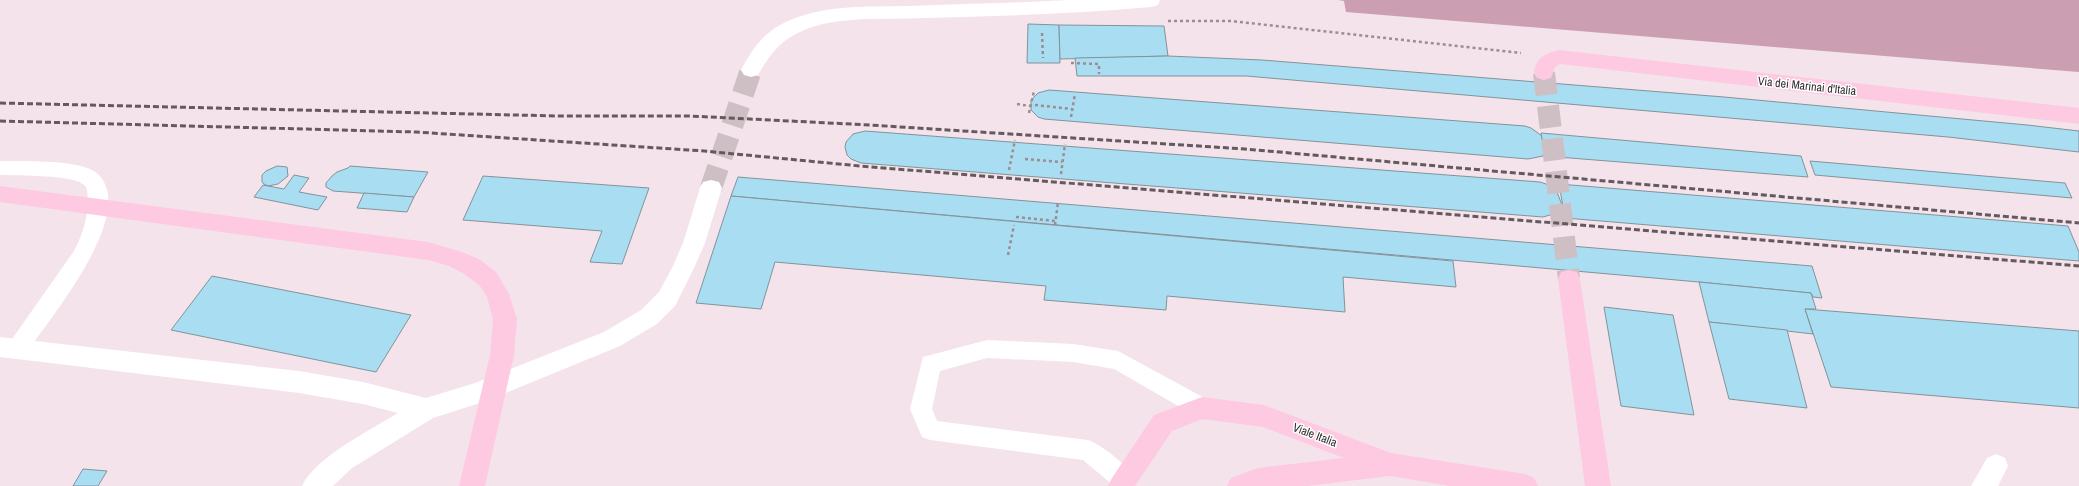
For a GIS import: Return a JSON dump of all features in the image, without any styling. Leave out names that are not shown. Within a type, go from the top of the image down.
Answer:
[{"type":"main road","points":[[1544,73],[1545,65],[1550,60],[1559,57]]},
{"type":"main road","name":"Via dei Marinai d'Italia","points":[[1559,57],[2079,116]]},
{"type":"main road","points":[[0,194],[428,251],[454,258],[471,266],[488,279],[498,294],[505,319],[502,355],[472,486]]},
{"type":"main road","points":[[1569,279],[1598,486]]},
{"type":"main road","name":"Viale Italia","points":[[1123,483],[1162,423],[1202,408],[1264,416],[1391,465]]},
{"type":"main road","points":[[1240,486],[1258,480],[1391,465],[1525,486]]},
{"type":"street","points":[[751,70],[766,44],[796,26],[816,20],[838,16],[1099,6],[1150,0]]},
{"type":"street","points":[[315,486],[343,460],[426,409],[478,393],[612,339],[649,317],[667,299],[683,268],[694,243],[711,188]]},
{"type":"street","points":[[8,348],[299,382],[363,393],[426,409]]},
{"type":"lane","points":[[0,168],[48,169],[82,174],[92,180],[97,190],[98,215],[91,238],[81,257],[8,348]]},
{"type":"lane","points":[[1123,483],[1088,450],[930,430],[921,409],[931,364],[987,349],[1072,353],[1118,360],[1202,408]]},
{"type":"path","points":[[1167,21],[1231,21],[1559,57]]},
{"type":"path","points":[[1041,28],[1043,58]]},
{"type":"path","points":[[1071,63],[1099,64],[1099,74]]},
{"type":"path","points":[[1029,113],[1034,91]]},
{"type":"path","points":[[1071,117],[1075,94]]},
{"type":"path","points":[[1017,104],[1030,106]]},
{"type":"path","points":[[1035,105],[1072,109]]},
{"type":"path","points":[[1009,170],[1015,140]]},
{"type":"path","points":[[1061,174],[1065,144]]},
{"type":"path","points":[[1025,159],[1062,162]]},
{"type":"path","points":[[1055,225],[1058,202]]},
{"type":"path","points":[[1016,217],[1055,221]]},
{"type":"path","points":[[1008,255],[1014,225]]},
{"type":"shaded area","points":[[1338,0],[2079,0],[2079,72],[1346,12],[1344,1]]},
{"type":"building","points":[[1028,24],[1059,25],[1060,63],[1027,63]]},
{"type":"building","points":[[1059,25],[1164,26],[1168,56],[1060,59]]},
{"type":"building","points":[[1168,56],[1262,60],[1724,97],[2027,125],[2079,131],[2079,152],[1948,137],[1246,76],[1077,76],[1075,58]]},
{"type":"building","points":[[1049,90],[1525,126],[1531,128],[1542,136],[1545,140],[1546,148],[1543,156],[1528,159],[1044,119],[1038,117],[1031,110],[1031,100],[1038,93]]},
{"type":"building","points":[[865,131],[1540,182],[1546,184],[1557,192],[1562,205],[1557,213],[1543,217],[861,163],[851,159],[847,155],[845,147],[846,142],[853,134]]},
{"type":"building","points":[[1541,133],[1801,156],[1808,177],[1545,156]]},
{"type":"building","points":[[1810,161],[2065,183],[2072,198],[1815,175]]},
{"type":"building","points":[[277,166],[287,167],[288,176],[278,184],[268,186],[264,184],[262,182],[262,175],[266,171]]},
{"type":"building","points":[[350,166],[428,172],[414,197],[333,191],[326,187],[326,183],[332,176]]},
{"type":"building","points":[[294,175],[309,178],[299,192],[327,197],[318,210],[254,197],[263,185],[284,189]]},
{"type":"building","points":[[483,176],[649,188],[622,264],[590,262],[602,231],[463,220]]},
{"type":"building","points":[[738,177],[1812,266],[1822,298],[1813,297],[1811,293],[1699,282],[731,196]]},
{"type":"building","points":[[1559,184],[2068,226],[2079,252],[2079,261],[1565,218]]},
{"type":"building","points":[[364,193],[414,197],[407,212],[357,208]]},
{"type":"building","points":[[731,196],[1453,261],[1456,287],[1343,277],[1345,312],[1167,296],[1166,310],[1044,300],[1046,286],[775,262],[761,309],[696,303]]},
{"type":"building","points":[[212,276],[411,315],[376,372],[171,330]]},
{"type":"building","points":[[1699,282],[1811,293],[1816,309],[1805,309],[1813,334],[1709,322]]},
{"type":"building","points":[[1604,307],[1673,315],[1694,415],[1621,406]]},
{"type":"building","points":[[1805,309],[2079,331],[2079,408],[1831,387]]},
{"type":"building","points":[[1709,322],[1787,330],[1807,408],[1729,399]]},
{"type":"building","points":[[83,469],[107,471],[98,486],[73,486]]},
{"type":"tunnel","points":[[711,188],[751,70]]},
{"type":"tunnel","points":[[1544,73],[1569,279]]},
{"type":"railway","points":[[0,103],[558,116],[690,116],[870,125],[1245,149],[2079,223]]},
{"type":"railway","points":[[0,121],[416,132],[704,151],[860,166],[2079,266]]}]
